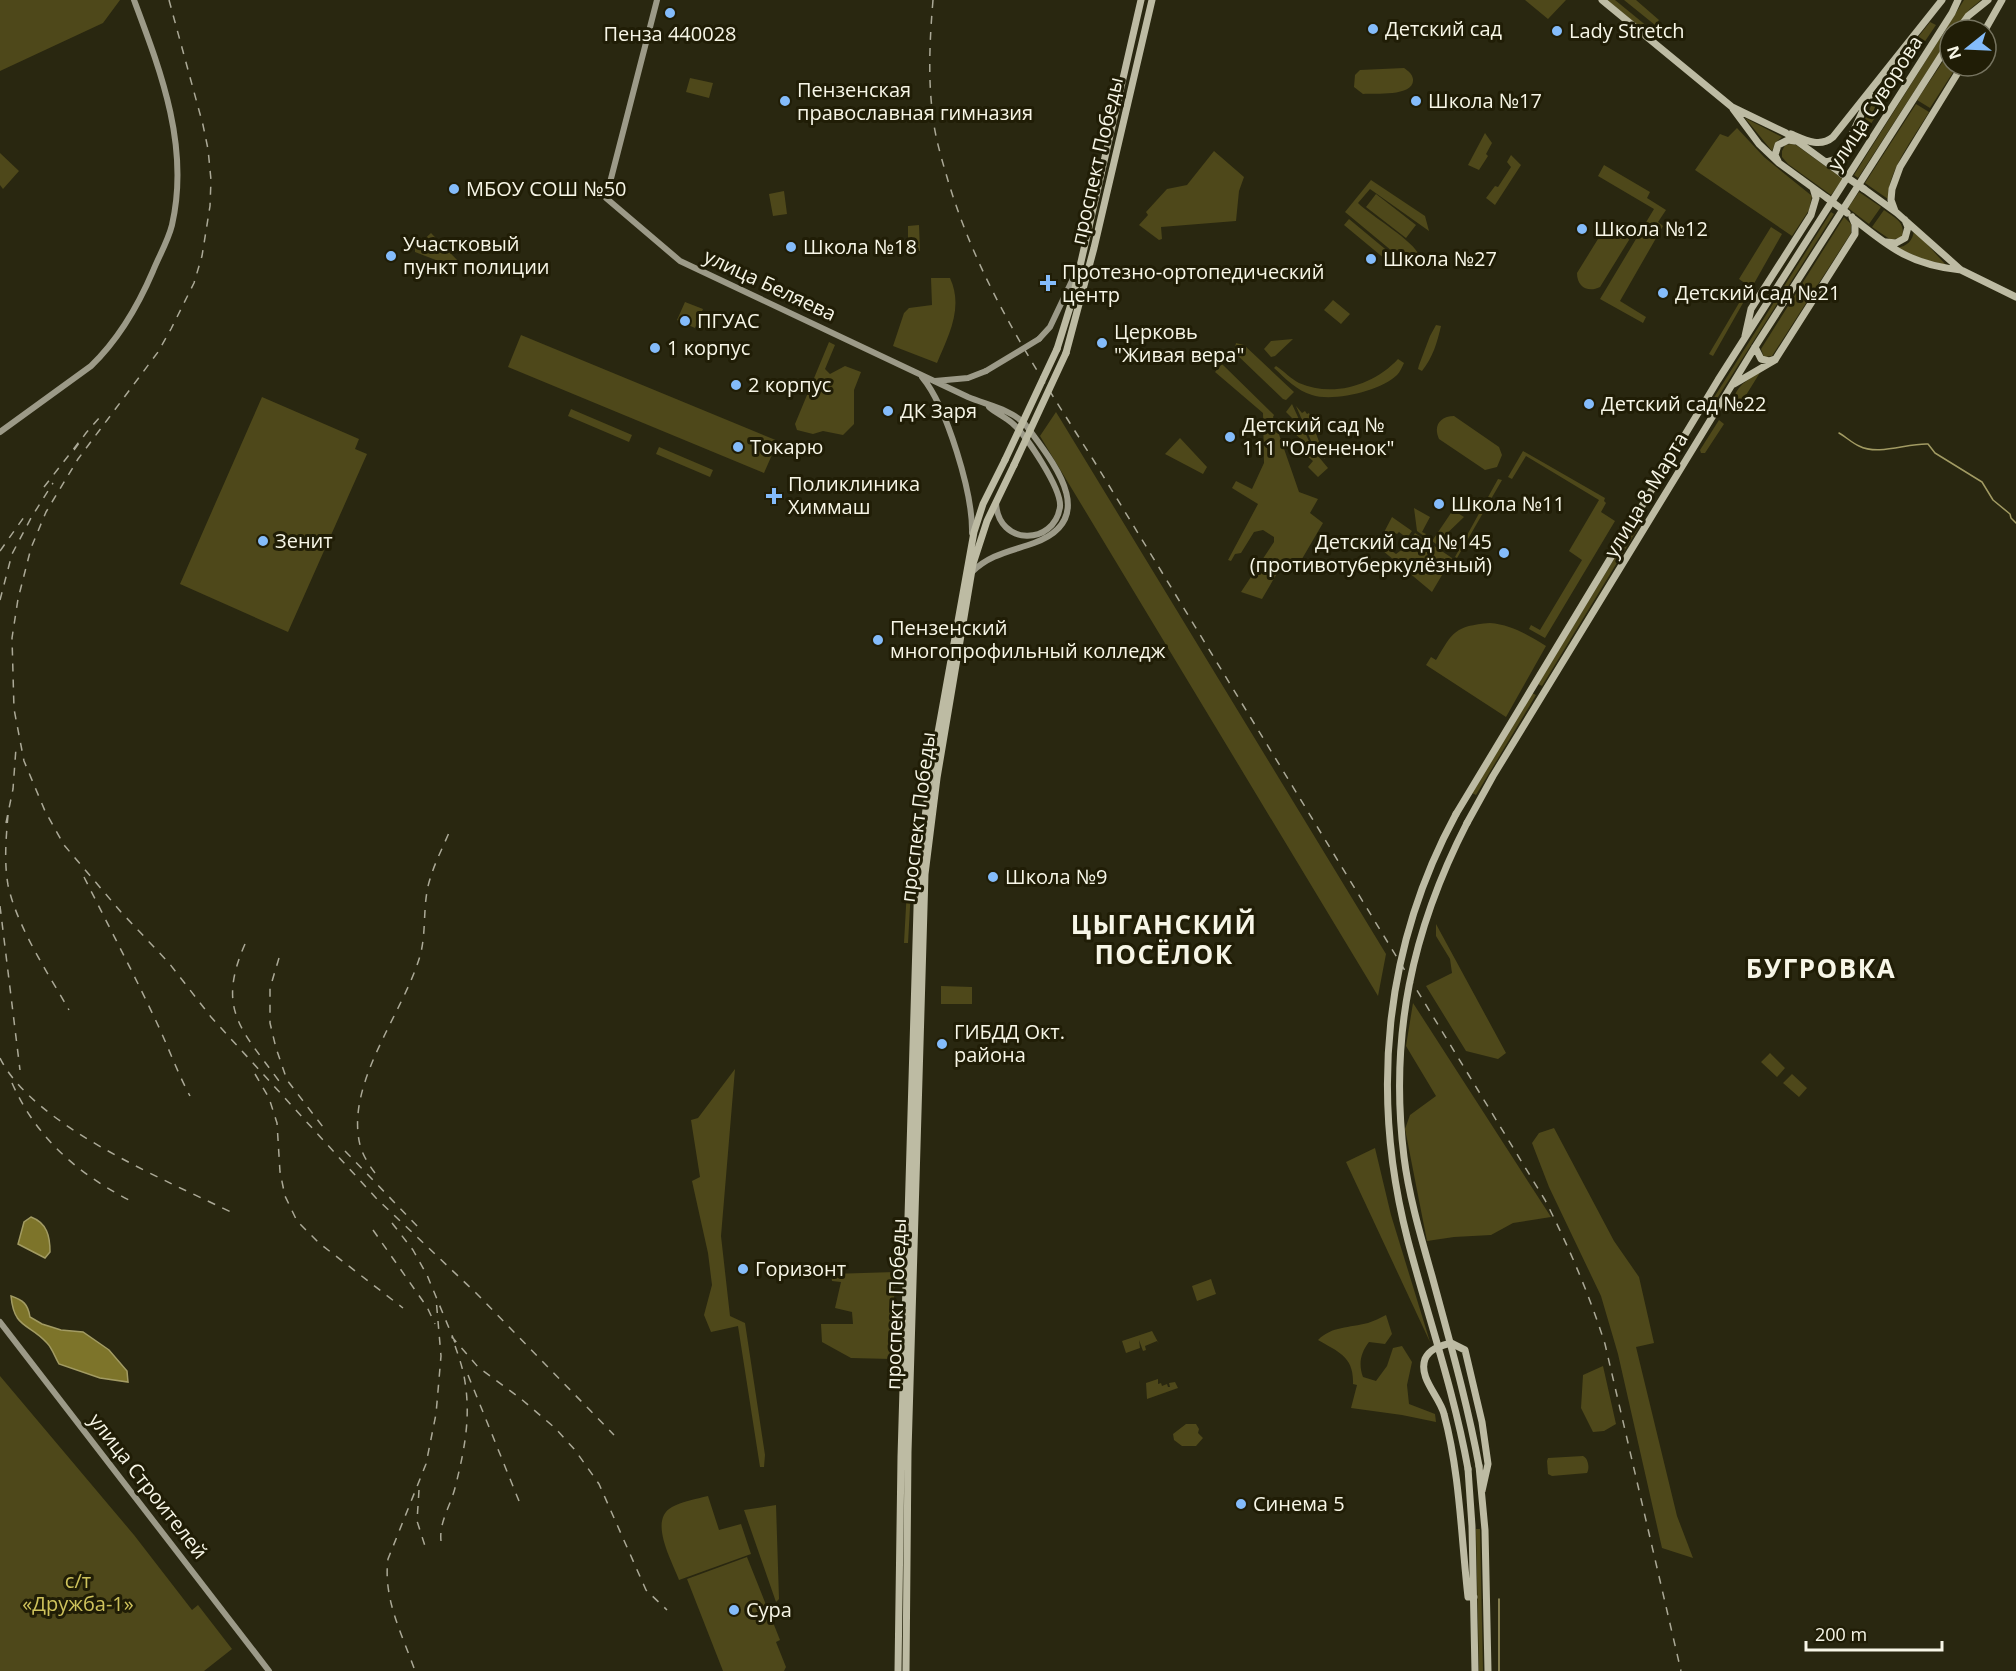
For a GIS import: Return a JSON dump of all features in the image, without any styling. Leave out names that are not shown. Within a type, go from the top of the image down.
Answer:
[{"type":"main road","points":[[0,432],[91,366],[102,355],[140,298],[169,234],[178,189],[178,159],[174,131],[161,73],[134,0]]},
{"type":"main road","name":"улица Беляева","points":[[657,0],[606,198],[680,261],[983,404]]},
{"type":"main road","name":"проспект Победы","points":[[898,1671],[901,1457],[918,873],[930,777],[972,545],[983,504],[1057,349],[1067,319],[1141,0]]},
{"type":"main road","name":"проспект Победы","points":[[906,1671],[908,1458],[925,874],[937,778],[977,549],[996,501],[1066,353],[1099,227],[1152,0]]},
{"type":"main road","points":[[1602,0],[1732,106],[1785,133],[1810,142],[1821,143],[1829,141],[1942,0]]},
{"type":"main road","name":"улица Суворова","points":[[1818,222],[1945,25],[1958,0]]},
{"type":"main road","points":[[1967,18],[1988,0]]},
{"type":"main road","points":[[1992,18],[2002,0]]},
{"type":"main road","name":"улица Суворова","points":[[1860,188],[1938,61]]},
{"type":"main road","points":[[1897,213],[1891,200],[1896,176],[1955,78]]},
{"type":"main road","points":[[1826,162],[1836,159],[1844,152],[1874,85]]},
{"type":"main road","points":[[1732,106],[1759,144],[1779,164],[1883,242],[1916,262],[1961,270]]},
{"type":"main road","points":[[1785,133],[1897,213],[1961,270],[2016,297]]},
{"type":"main road","points":[[1779,164],[1775,155],[1778,146],[1788,140],[1795,141]]},
{"type":"main road","points":[[1101,175],[1108,179],[1107,191]]},
{"type":"main road","points":[[1745,338],[1751,309],[1811,215],[1816,198],[1813,188]]},
{"type":"main road","name":"улица 8 Марта","points":[[1482,1491],[1467,1406],[1420,1235],[1404,1158],[1399,1088],[1403,1017],[1415,955],[1430,904],[1447,862],[1493,776],[1755,347],[1860,188]]},
{"type":"main road","points":[[1093,210],[1094,220],[1099,227]]},
{"type":"main road","points":[[1732,385],[1773,362],[1777,357],[1855,234],[1855,224],[1849,215]]},
{"type":"main road","points":[[1883,242],[1896,243],[1905,238],[1908,227],[1905,220]]},
{"type":"main road","name":"улица 8 Марта","points":[[1471,1597],[1473,1526],[1467,1469],[1454,1405],[1407,1239],[1391,1160],[1386,1090],[1390,1014],[1402,952],[1418,899],[1456,814],[1675,451],[1818,222]]},
{"type":"main road","points":[[1855,234],[1868,230]]},
{"type":"main road","points":[[934,381],[968,378],[986,371],[1039,339],[1054,320],[1082,259]]},
{"type":"main road","points":[[1755,347],[1761,359],[1769,361],[1777,357]]},
{"type":"main road","points":[[920,374],[932,388],[939,404],[967,489],[972,513],[972,545]]},
{"type":"main road","points":[[972,572],[981,563],[994,556],[1053,534],[1062,526],[1067,516],[1068,496],[1060,476],[1019,417],[983,404]]},
{"type":"main road","points":[[983,404],[1012,424],[1041,463],[1060,501],[1057,516],[1047,529],[1024,537],[1009,530],[1000,518],[996,501]]},
{"type":"main road","points":[[1675,451],[1687,459]]},
{"type":"main road","points":[[1041,463],[1048,457]]},
{"type":"main road","points":[[1463,803],[1474,812]]},
{"type":"main road","name":"улица Строителей","points":[[0,1322],[269,1671]]},
{"type":"main road","points":[[1475,1671],[1471,1597],[1457,1475],[1442,1406],[1425,1375],[1425,1360],[1434,1348],[1451,1343],[1465,1350],[1480,1410],[1488,1464],[1482,1491],[1487,1578],[1488,1671]]},
{"type":"green space","points":[[0,0],[120,0],[103,23],[0,71]]},
{"type":"green space","points":[[1525,0],[1566,0],[1548,19]]},
{"type":"green space","points":[[1607,0],[1615,0],[1659,36],[1656,40]]},
{"type":"green space","points":[[1624,0],[1636,0],[1659,20],[1655,25]]},
{"type":"green space","points":[[1964,0],[1981,0],[1963,18],[1953,18]]},
{"type":"green space","points":[[1930,22],[1936,25],[1896,84],[1886,78]]},
{"type":"green space","points":[[1938,41],[1938,55],[1858,178],[1854,175]]},
{"type":"green space","points":[[1404,68],[1413,79],[1408,89],[1385,94],[1363,94],[1354,87],[1355,75],[1360,70]]},
{"type":"green space","points":[[1938,69],[1938,78],[1949,78],[1930,108],[1917,100]]},
{"type":"green space","points":[[690,78],[713,83],[709,98],[686,92]]},
{"type":"green space","points":[[1883,83],[1893,89],[1843,168],[1838,164],[1857,135]]},
{"type":"green space","points":[[1916,104],[1929,112],[1897,166],[1889,188],[1888,199],[1865,183]]},
{"type":"green space","points":[[1745,118],[1782,137],[1775,143],[1772,151]]},
{"type":"green space","points":[[1737,128],[1764,157],[1812,196],[1809,210],[1792,236],[1695,170],[1720,134],[1728,137]]},
{"type":"green space","points":[[1485,133],[1492,143],[1486,154],[1488,156],[1479,170],[1468,165]]},
{"type":"green space","points":[[1785,145],[1796,145],[1843,179],[1831,195],[1788,164],[1782,157]]},
{"type":"green space","points":[[1214,151],[1244,177],[1239,191],[1236,221],[1161,227],[1162,239],[1159,240],[1139,225],[1148,215],[1146,212],[1167,189],[1187,185]]},
{"type":"green space","points":[[0,153],[19,171],[3,189],[0,185]]},
{"type":"green space","points":[[1511,155],[1521,165],[1495,205],[1486,198],[1495,186],[1498,187],[1511,167],[1507,162]]},
{"type":"green space","points":[[1604,165],[1650,192],[1647,198],[1666,210],[1658,222],[1663,226],[1620,301],[1646,317],[1643,323],[1600,299],[1654,209],[1598,176]]},
{"type":"green space","points":[[1371,180],[1425,216],[1429,231],[1370,189],[1358,203],[1402,237],[1416,251],[1420,257],[1410,266],[1345,212]]},
{"type":"green space","points":[[784,191],[787,214],[773,216],[769,194]]},
{"type":"green space","points":[[1859,192],[1881,207],[1869,224],[1848,208]]},
{"type":"green space","points":[[1376,194],[1416,225],[1406,238],[1366,207]]},
{"type":"green space","points":[[1884,210],[1901,224],[1902,237],[1891,240],[1872,227]]},
{"type":"green space","points":[[1831,212],[1834,214],[1711,408],[1708,407]]},
{"type":"green space","points":[[1844,217],[1851,224],[1851,233],[1772,356],[1764,357],[1761,349]]},
{"type":"green space","points":[[1349,219],[1396,258],[1391,264],[1344,225]]},
{"type":"green space","points":[[1618,223],[1626,228],[1629,240],[1600,287],[1584,288],[1577,278],[1577,273],[1606,226]]},
{"type":"green space","points":[[919,225],[920,251],[908,252],[908,226]]},
{"type":"green space","points":[[1771,227],[1782,234],[1713,356],[1709,354],[1749,286],[1739,279]]},
{"type":"green space","points":[[1914,230],[1946,265],[1923,259],[1897,248],[1909,242]]},
{"type":"green space","points":[[431,233],[458,261],[454,267],[415,252],[415,248]]},
{"type":"green space","points":[[931,278],[950,278],[955,300],[953,322],[937,363],[893,346],[904,313],[909,308],[932,305]]},
{"type":"green space","points":[[1333,300],[1350,314],[1341,324],[1324,310]]},
{"type":"green space","points":[[685,302],[703,309],[695,328],[677,320]]},
{"type":"green space","points":[[1436,325],[1441,326],[1436,344],[1422,371],[1418,369],[1419,365]]},
{"type":"green space","points":[[521,335],[778,441],[764,473],[508,367]]},
{"type":"green space","points":[[1293,339],[1275,356],[1271,357],[1264,349],[1271,341]]},
{"type":"green space","points":[[829,342],[835,345],[825,369],[830,374],[845,366],[861,372],[854,390],[854,424],[843,435],[823,431],[813,434],[797,430],[795,424]]},
{"type":"green space","points":[[1236,343],[1244,345],[1294,392],[1286,400],[1283,399],[1234,352]]},
{"type":"green space","points":[[1398,359],[1404,363],[1398,374],[1390,381],[1356,394],[1332,397],[1312,395],[1301,390],[1274,368],[1276,366],[1299,383],[1325,389],[1339,389],[1377,376]]},
{"type":"green space","points":[[1222,364],[1274,415],[1299,492],[1318,499],[1310,513],[1323,523],[1299,564],[1286,558],[1262,599],[1241,592],[1274,542],[1274,537],[1263,530],[1254,532],[1241,553],[1235,554],[1231,561],[1228,560],[1258,504],[1232,488],[1236,481],[1252,489],[1264,463],[1263,413],[1215,372]]},
{"type":"green space","points":[[1761,371],[1738,408],[1731,410],[1729,408],[1738,390]]},
{"type":"green space","name":"Зенит","points":[[262,397],[359,439],[355,449],[367,454],[288,632],[180,584]]},
{"type":"green space","points":[[1292,404],[1313,450],[1328,468],[1318,477],[1308,467],[1313,461],[1300,450],[1305,443],[1292,431],[1298,424],[1286,412]]},
{"type":"green space","points":[[1296,406],[1302,413],[1305,411],[1309,413],[1325,459],[1315,450]]},
{"type":"green space","points":[[571,409],[632,435],[629,442],[568,416]]},
{"type":"green space","points":[[1056,412],[1386,954],[1378,996],[1040,436]]},
{"type":"green space","points":[[1454,416],[1499,447],[1502,455],[1497,467],[1485,470],[1439,439],[1437,426],[1445,418]]},
{"type":"green space","points":[[1719,420],[1724,424],[1705,453],[1701,453],[1700,450]]},
{"type":"green space","points":[[1180,438],[1207,467],[1203,474],[1165,454]]},
{"type":"green space","points":[[659,447],[713,470],[710,477],[656,454]]},
{"type":"green space","points":[[1523,451],[1605,498],[1606,503],[1601,512],[1615,521],[1545,638],[1529,629],[1531,625],[1540,630],[1582,560],[1569,551],[1599,500],[1526,456],[1512,479],[1508,477]]},
{"type":"green space","points":[[1498,479],[1502,480],[1457,558],[1455,557]]},
{"type":"green space","points":[[1414,508],[1430,517],[1422,532],[1426,534],[1424,536],[1417,531]]},
{"type":"green space","points":[[1453,510],[1464,517],[1436,544],[1432,541]]},
{"type":"green space","points":[[1392,517],[1412,531],[1407,538],[1399,532],[1395,533],[1389,546],[1380,540]]},
{"type":"green space","points":[[1636,523],[1640,525],[1542,686],[1538,684]]},
{"type":"green space","points":[[1415,533],[1452,558],[1432,592],[1376,545],[1378,541],[1396,554],[1408,545]]},
{"type":"green space","points":[[1490,623],[1513,628],[1546,646],[1506,717],[1426,665],[1431,657],[1436,660],[1456,632],[1469,626]]},
{"type":"green space","points":[[1532,693],[1536,695],[1476,795],[1472,793]]},
{"type":"green space","points":[[910,834],[914,835],[908,943],[904,943]]},
{"type":"green space","points":[[1436,924],[1506,1053],[1498,1059],[1466,1051],[1426,986],[1452,973],[1450,959],[1436,936]]},
{"type":"green space","points":[[941,986],[972,987],[972,1004],[941,1004]]},
{"type":"green space","points":[[1413,1003],[1551,1217],[1513,1223],[1491,1235],[1427,1241],[1405,1129],[1410,1115],[1436,1096],[1406,1046]]},
{"type":"green space","points":[[1770,1053],[1785,1068],[1777,1077],[1761,1062]]},
{"type":"green space","points":[[735,1069],[721,1236],[730,1316],[745,1323],[765,1455],[764,1467],[760,1467],[738,1326],[711,1332],[704,1315],[712,1285],[708,1253],[692,1181],[700,1177],[691,1120],[698,1118]]},
{"type":"green space","points":[[1792,1074],[1807,1088],[1799,1097],[1783,1083]]},
{"type":"green space","points":[[1554,1128],[1614,1241],[1639,1277],[1654,1343],[1636,1347],[1677,1516],[1693,1558],[1662,1548],[1618,1354],[1601,1296],[1549,1187],[1532,1143],[1539,1133]]},
{"type":"green space","points":[[1375,1148],[1391,1215],[1430,1342],[1346,1162]]},
{"type":"green space","points":[[895,1272],[892,1359],[851,1358],[822,1342],[821,1324],[853,1324],[852,1312],[835,1308],[841,1282],[832,1281],[831,1274]]},
{"type":"green space","points":[[1211,1279],[1216,1294],[1197,1301],[1192,1286]]},
{"type":"green space","points":[[1386,1315],[1392,1334],[1385,1344],[1369,1342],[1366,1346],[1361,1363],[1363,1377],[1376,1381],[1387,1366],[1393,1348],[1402,1346],[1412,1362],[1407,1385],[1409,1404],[1435,1414],[1436,1422],[1351,1408],[1357,1385],[1353,1384],[1351,1367],[1343,1356],[1318,1340],[1329,1332],[1368,1323]]},
{"type":"green space","points":[[1152,1331],[1159,1344],[1157,1341],[1145,1346],[1146,1350],[1143,1351],[1139,1340],[1140,1348],[1126,1353],[1122,1341]]},
{"type":"green space","points":[[1603,1366],[1616,1424],[1604,1431],[1593,1432],[1581,1408],[1583,1375]]},
{"type":"green space","name":"с/т «Дружба-1»","points":[[0,1376],[134,1535],[192,1610],[198,1605],[232,1649],[204,1671],[0,1671]]},
{"type":"green space","points":[[1158,1379],[1158,1384],[1161,1383],[1162,1386],[1167,1384],[1170,1387],[1169,1383],[1175,1382],[1178,1388],[1147,1399],[1146,1383]]},
{"type":"green space","points":[[1186,1424],[1196,1424],[1199,1429],[1198,1433],[1203,1438],[1196,1446],[1182,1446],[1174,1440],[1173,1434]]},
{"type":"green space","points":[[1583,1456],[1588,1463],[1587,1473],[1552,1476],[1548,1474],[1548,1458]]},
{"type":"green space","points":[[708,1496],[719,1530],[741,1524],[751,1554],[679,1580],[667,1552],[662,1521],[665,1513],[672,1507]]},
{"type":"green space","points":[[776,1505],[779,1599],[776,1602],[744,1510]]},
{"type":"green space","points":[[1476,1529],[1480,1529],[1483,1671],[1479,1671]]},
{"type":"green space","name":"Сура","points":[[747,1557],[780,1640],[776,1642],[786,1667],[784,1671],[723,1671],[687,1579]]},
{"type":"shaded area","points":[[31,1217],[44,1226],[48,1235],[50,1252],[45,1258],[18,1244],[24,1222]]},
{"type":"shaded area","points":[[11,1296],[24,1303],[30,1317],[42,1324],[61,1330],[83,1332],[109,1350],[127,1371],[128,1382],[100,1378],[59,1364],[47,1343],[19,1320],[15,1314]]},
{"type":"waterway","points":[[1839,433],[1856,445],[1875,450],[1928,444],[1935,453],[1982,482],[1993,500],[2010,514],[2016,523]]},
{"type":"waterway","points":[[1499,1599],[1499,1671]]},
{"type":"railway","points":[[169,0],[208,149],[211,180],[210,206],[202,256],[194,283],[158,352],[78,459],[46,512],[31,548],[18,599],[12,638],[14,709],[24,761],[45,811],[64,845],[121,912],[169,963],[211,1017],[376,1198],[476,1293],[614,1435]]},
{"type":"railway","points":[[933,0],[930,82],[936,138],[962,222],[994,294],[1032,361],[1545,1200],[1570,1253],[1605,1344],[1681,1671]]},
{"type":"railway","points":[[74,450],[100,417]]},
{"type":"railway","points":[[44,487],[79,442]]},
{"type":"railway","points":[[0,600],[12,554],[53,483]]},
{"type":"railway","points":[[0,551],[24,517]]},
{"type":"railway","points":[[6,823],[13,789],[16,748]]},
{"type":"railway","points":[[8,815],[6,868],[12,901],[34,949],[69,1010]]},
{"type":"railway","points":[[375,1173],[360,1145],[358,1121],[361,1097],[378,1049],[420,956],[430,879],[451,828]]},
{"type":"railway","points":[[84,877],[147,1003],[190,1096]]},
{"type":"railway","points":[[0,906],[20,1070]]},
{"type":"railway","points":[[245,944],[233,986],[233,1003],[244,1033],[279,1081]]},
{"type":"railway","points":[[279,958],[270,988],[270,1023],[276,1048],[287,1080],[323,1127]]},
{"type":"railway","points":[[0,1058],[17,1083],[41,1106],[71,1129],[140,1168],[235,1214]]},
{"type":"railway","points":[[255,1074],[269,1098],[277,1123],[280,1172],[285,1196],[297,1221],[319,1243],[403,1308]]},
{"type":"railway","points":[[12,1083],[34,1121],[62,1153],[95,1180],[133,1202]]},
{"type":"railway","points":[[345,1151],[420,1229]]},
{"type":"railway","points":[[392,1223],[413,1250],[427,1275],[456,1345]]},
{"type":"railway","points":[[373,1230],[427,1307],[435,1324]]},
{"type":"railway","points":[[414,1668],[391,1601],[387,1573],[388,1559],[426,1464],[436,1414],[441,1356],[436,1298]]},
{"type":"railway","points":[[441,1541],[443,1521],[455,1488],[461,1461],[467,1422],[464,1376],[452,1337],[478,1367],[520,1398],[555,1428],[575,1450],[599,1484],[646,1590],[667,1610]]},
{"type":"railway","points":[[468,1375],[521,1506]]},
{"type":"railway","points":[[419,1490],[417,1521],[425,1546]]},
{"type":"place","name":"Пенза 440028","points":[[670,13]]},
{"type":"place","name":"Детский сад","points":[[1373,29]]},
{"type":"place","name":"Lady Stretch","points":[[1557,31]]},
{"type":"place","name":"Пензенская православная гимназия","points":[[785,101]]},
{"type":"place","name":"Школа №17","points":[[1416,101]]},
{"type":"place","name":"МБОУ СОШ №50","points":[[454,189]]},
{"type":"place","name":"Школа №12","points":[[1582,229]]},
{"type":"place","name":"Школа №18","points":[[791,247]]},
{"type":"place","name":"Участковый пункт полиции","points":[[391,256]]},
{"type":"place","name":"Школа №27","points":[[1371,259]]},
{"type":"place","name":"Протезно-ортопедический центр","points":[[1048,283]]},
{"type":"place","name":"Детский сад №21","points":[[1663,293]]},
{"type":"place","name":"ПГУАС","points":[[685,321]]},
{"type":"place","name":"Церковь \"Живая вера\"","points":[[1102,343]]},
{"type":"place","name":"1 корпус","points":[[655,348]]},
{"type":"place","name":"2 корпус","points":[[736,385]]},
{"type":"place","name":"Детский сад №22","points":[[1589,404]]},
{"type":"place","name":"ДК Заря","points":[[888,411]]},
{"type":"place","name":"Детский сад № 111 \"Олененок\"","points":[[1230,437]]},
{"type":"place","name":"Токарю","points":[[738,447]]},
{"type":"place","name":"Поликлиника Химмаш","points":[[774,496]]},
{"type":"place","name":"Школа №11","points":[[1439,504]]},
{"type":"place","name":"Зенит","points":[[263,541]]},
{"type":"place","name":"Детский сад №145 (противотуберкулёзный)","points":[[1504,553]]},
{"type":"place","name":"Пензенский многопрофильный колледж","points":[[878,640]]},
{"type":"place","name":"Школа №9","points":[[993,877]]},
{"type":"place","name":"ГИБДД Окт. района","points":[[942,1044]]},
{"type":"place","name":"Горизонт","points":[[743,1269]]},
{"type":"place","name":"Синема 5","points":[[1241,1504]]},
{"type":"place","name":"Сура","points":[[734,1610]]},
{"type":"district","name":"ЦЫГАНСКИЙ ПОСЁЛОК","points":[[1164,940]]},
{"type":"district","name":"БУГРОВКА","points":[[1821,969]]}]
